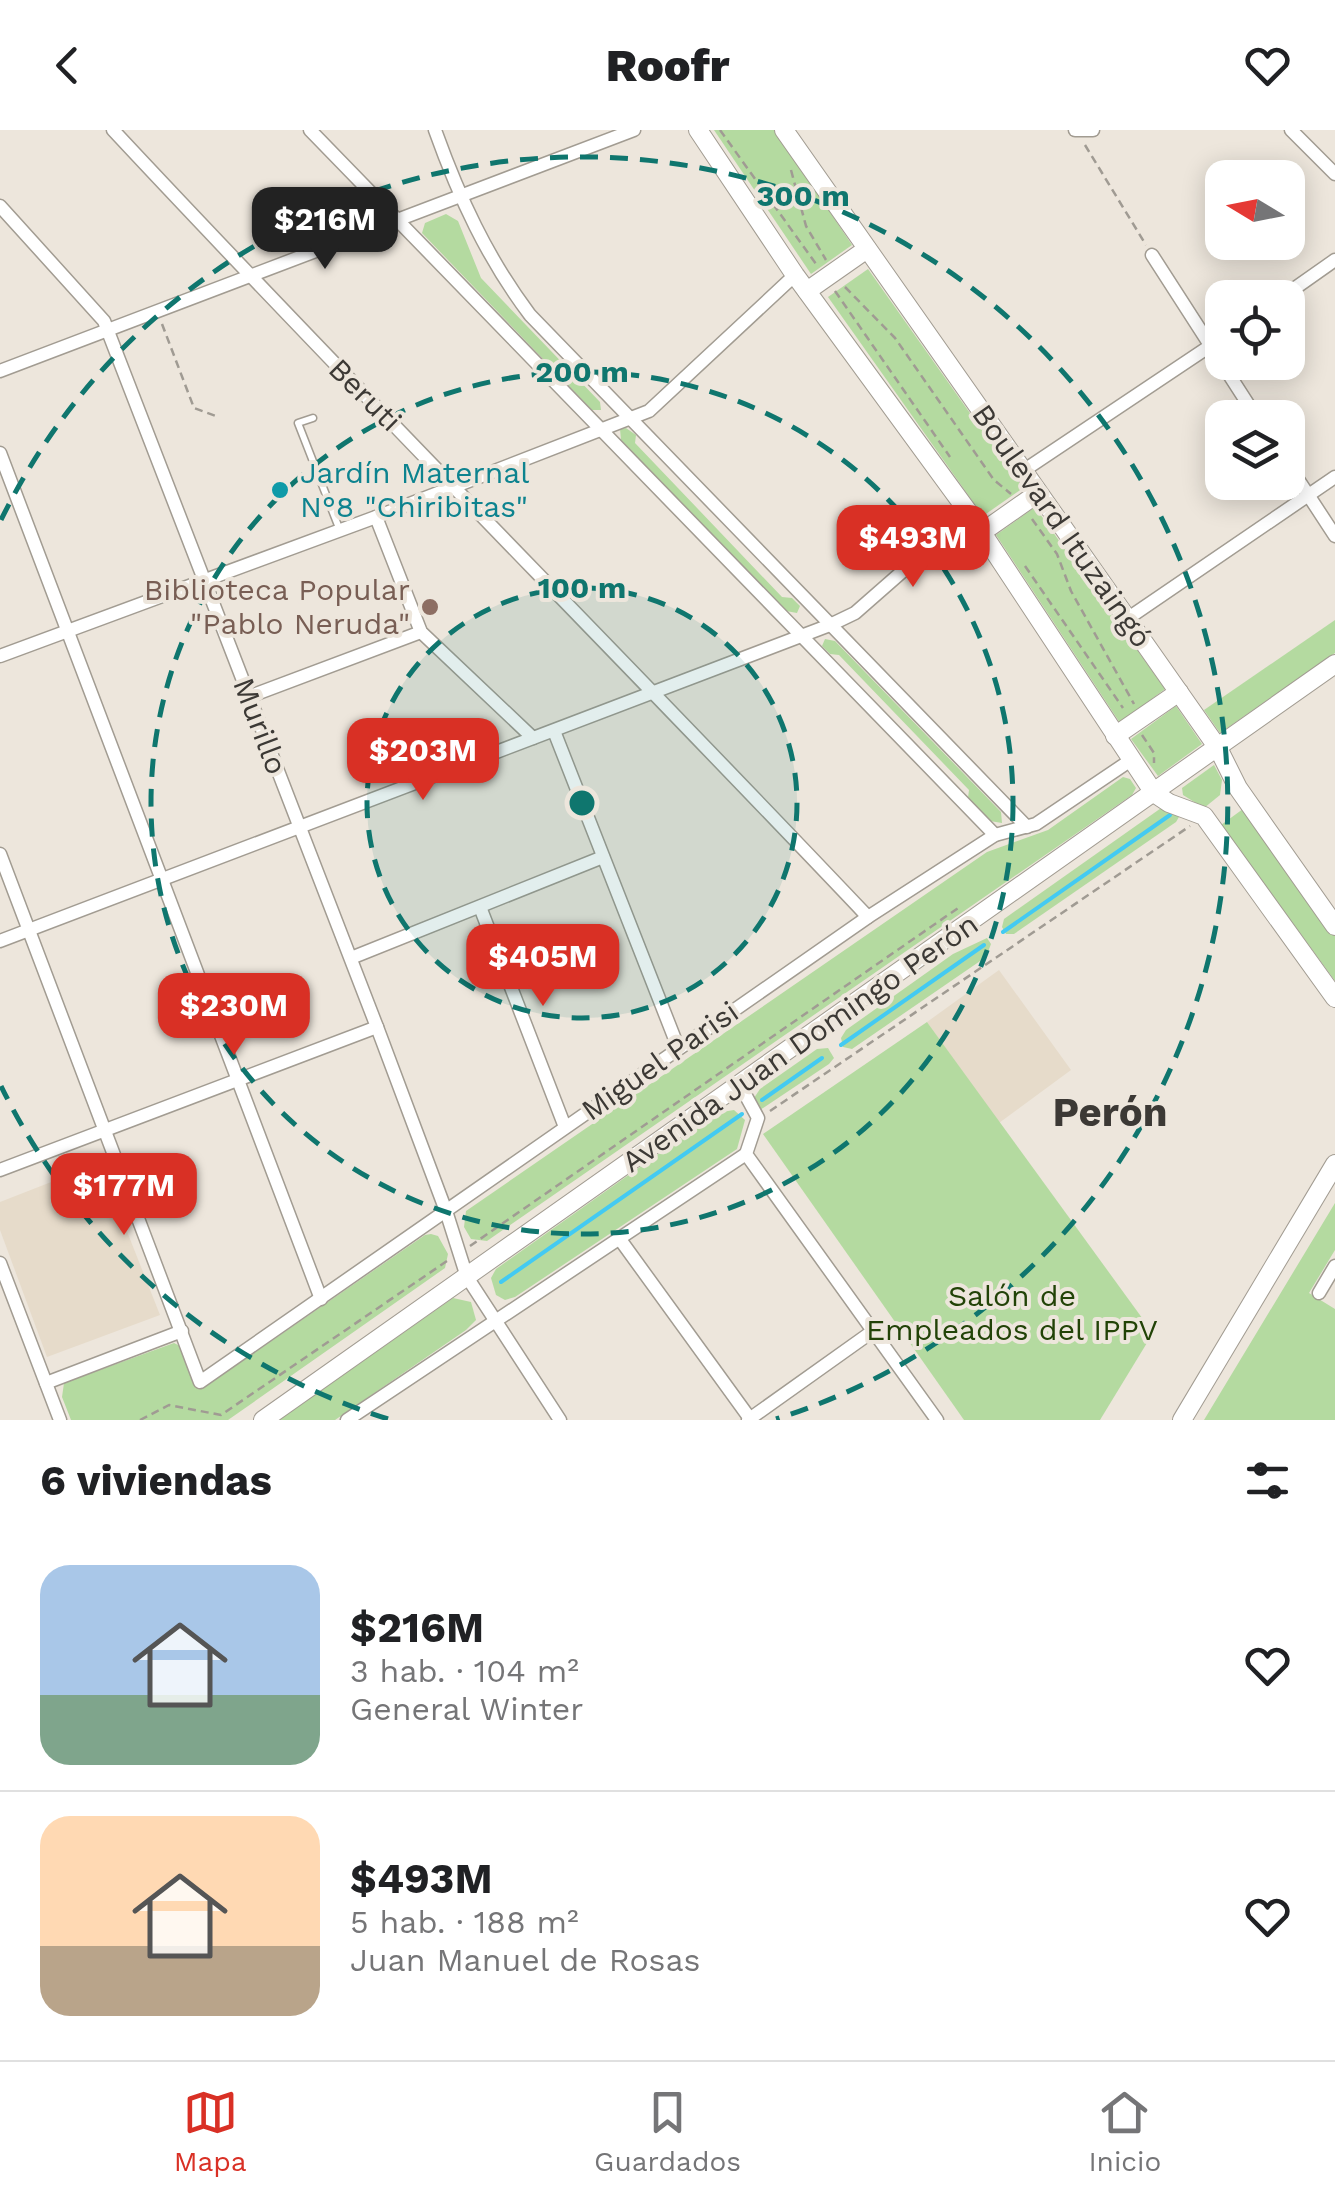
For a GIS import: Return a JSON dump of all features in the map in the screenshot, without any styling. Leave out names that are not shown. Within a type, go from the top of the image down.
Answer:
[{"type":"main road","points":[[698,130],[795,275],[982,533],[1150,786],[1168,803],[1204,816],[1335,998]]},
{"type":"main road","name":"Boulevard Ituzaingó","points":[[784,130],[1023,471],[1031,499],[1128,619],[1218,748],[1238,788],[1335,926]]},
{"type":"main road","points":[[807,291],[867,249]]},
{"type":"main road","points":[[982,533],[1031,499]]},
{"type":"main road","name":"Avenida Juan Domingo Perón","points":[[263,1420],[740,1085],[1150,786],[1218,748],[1335,664]]},
{"type":"main road","points":[[1115,736],[1178,692]]},
{"type":"main road","points":[[1182,1420],[1335,1164]]},
{"type":"street","name":"Beruti","points":[[113,130],[868,917]]},
{"type":"street","points":[[310,130],[995,835]]},
{"type":"street","points":[[435,130],[459,196],[506,284],[530,315],[1027,827]]},
{"type":"street","points":[[0,371],[634,130]]},
{"type":"street","points":[[1076,130],[1093,130]]},
{"type":"street","points":[[1291,130],[1335,174]]},
{"type":"street","name":"Murillo","points":[[0,206],[104,321],[377,1026],[446,1211],[466,1277],[560,1420]]},
{"type":"street","points":[[1152,255],[1205,339]]},
{"type":"street","points":[[1305,281],[1335,260]]},
{"type":"street","points":[[0,656],[649,411],[795,275]]},
{"type":"street","points":[[1023,471],[1205,350]]},
{"type":"street","points":[[0,453],[320,1300]]},
{"type":"street","points":[[1128,619],[1335,477]]},
{"type":"street","points":[[1305,491],[1335,536]]},
{"type":"street","points":[[0,940],[830,625],[856,613],[968,513]]},
{"type":"street","points":[[376,517],[421,632],[533,738]]},
{"type":"street","points":[[248,697],[421,632]]},
{"type":"street","points":[[554,731],[678,1048]]},
{"type":"street","name":"Miguel Parisi","points":[[182,1331],[200,1382],[868,917],[995,835],[1036,824],[1131,760]]},
{"type":"street","points":[[0,854],[182,1331],[46,1383]]},
{"type":"street","points":[[351,958],[603,857]]},
{"type":"street","points":[[480,907],[566,1127]]},
{"type":"street","points":[[0,1170],[377,1026]]},
{"type":"street","points":[[346,1420],[746,1154],[758,1118],[740,1085]]},
{"type":"street","points":[[746,1154],[937,1420]]},
{"type":"street","points":[[619,1238],[750,1420],[873,1331]]},
{"type":"street","points":[[0,1263],[60,1420]]},
{"type":"street","points":[[1319,1293],[1335,1267]]},
{"type":"lane","points":[[313,418],[298,423],[339,530]]},
{"type":"path","points":[[720,130],[830,275],[950,458]]},
{"type":"path","points":[[1076,130],[1152,255]]},
{"type":"path","points":[[789,160],[806,226],[830,275],[894,338],[994,480],[1031,499],[1071,591],[1154,753],[1150,786]]},
{"type":"path","points":[[158,312],[194,408],[216,416]]},
{"type":"path","points":[[1016,554],[1138,720]]},
{"type":"path","points":[[758,1118],[1204,816]]},
{"type":"path","points":[[140,1420],[168,1406],[221,1415],[965,904]]},
{"type":"shaded area","points":[[999,970],[1071,1070],[999,1123],[927,1022]]},
{"type":"shaded area","points":[[100,1163],[160,1315],[47,1357],[0,1230],[0,1202]]},
{"type":"green space","points":[[714,130],[775,130],[852,245],[811,274]]},
{"type":"green space","points":[[446,214],[458,221],[481,278],[600,402],[601,410],[592,410],[422,233],[425,223]]},
{"type":"green space","points":[[868,269],[1023,488],[983,516],[828,297]]},
{"type":"green space","points":[[626,428],[636,435],[635,443],[782,597],[792,598],[800,606],[797,613],[786,611],[621,440],[620,429]]},
{"type":"green space","points":[[1035,507],[1165,689],[1120,723],[996,535]]},
{"type":"green space","points":[[1335,620],[1335,653],[1220,733],[1204,710]]},
{"type":"green space","points":[[825,639],[835,641],[1001,812],[1002,823],[990,821],[968,798],[969,790],[839,655],[830,654],[822,646]]},
{"type":"green space","points":[[1176,706],[1202,744],[1158,776],[1131,739]]},
{"type":"green space","points":[[1214,765],[1222,780],[1220,795],[1204,808],[1183,795],[1182,788]]},
{"type":"green space","points":[[1123,777],[1136,788],[1132,795],[487,1241],[471,1239],[464,1227],[466,1211],[987,852],[1048,830]]},
{"type":"green space","points":[[1164,806],[1179,817],[1176,822],[1014,934],[1006,934],[1002,927],[1004,919]]},
{"type":"green space","points":[[1243,809],[1335,936],[1335,981],[1221,825]]},
{"type":"green space","points":[[987,938],[991,944],[986,957],[852,1049],[843,1047],[841,1038],[846,1030],[953,954]]},
{"type":"green space","name":"Salón de Empleados del IPPV","points":[[927,1022],[1153,1333],[1100,1420],[964,1420],[763,1134]]},
{"type":"green space","points":[[828,1048],[834,1058],[829,1064],[760,1110],[754,1098],[760,1089],[817,1049]]},
{"type":"green space","points":[[734,1110],[745,1120],[737,1149],[515,1297],[505,1300],[496,1295],[491,1278],[496,1269],[716,1113]]},
{"type":"green space","points":[[1335,1203],[1335,1250],[1309,1293],[1335,1309],[1335,1420],[1204,1420]]},
{"type":"green space","points":[[431,1234],[438,1236],[448,1254],[445,1268],[228,1420],[71,1420],[62,1397],[64,1383],[174,1343],[180,1346],[195,1387],[202,1389]]},
{"type":"green space","points":[[453,1298],[471,1302],[476,1320],[466,1330],[335,1420],[279,1420]]},
{"type":"waterway","points":[[1003,932],[1170,815]]},
{"type":"waterway","points":[[841,1045],[984,945]]},
{"type":"waterway","points":[[762,1100],[822,1058]]},
{"type":"waterway","points":[[501,1282],[742,1114]]},
{"type":"place","name":"Jardín Maternal N°8 \"Chiribitas\"","points":[[280,490]]},
{"type":"place","name":"Biblioteca Popular \"Pablo Neruda\"","points":[[430,607]]},
{"type":"district","name":"Perón","points":[[1110,1112]]}]
